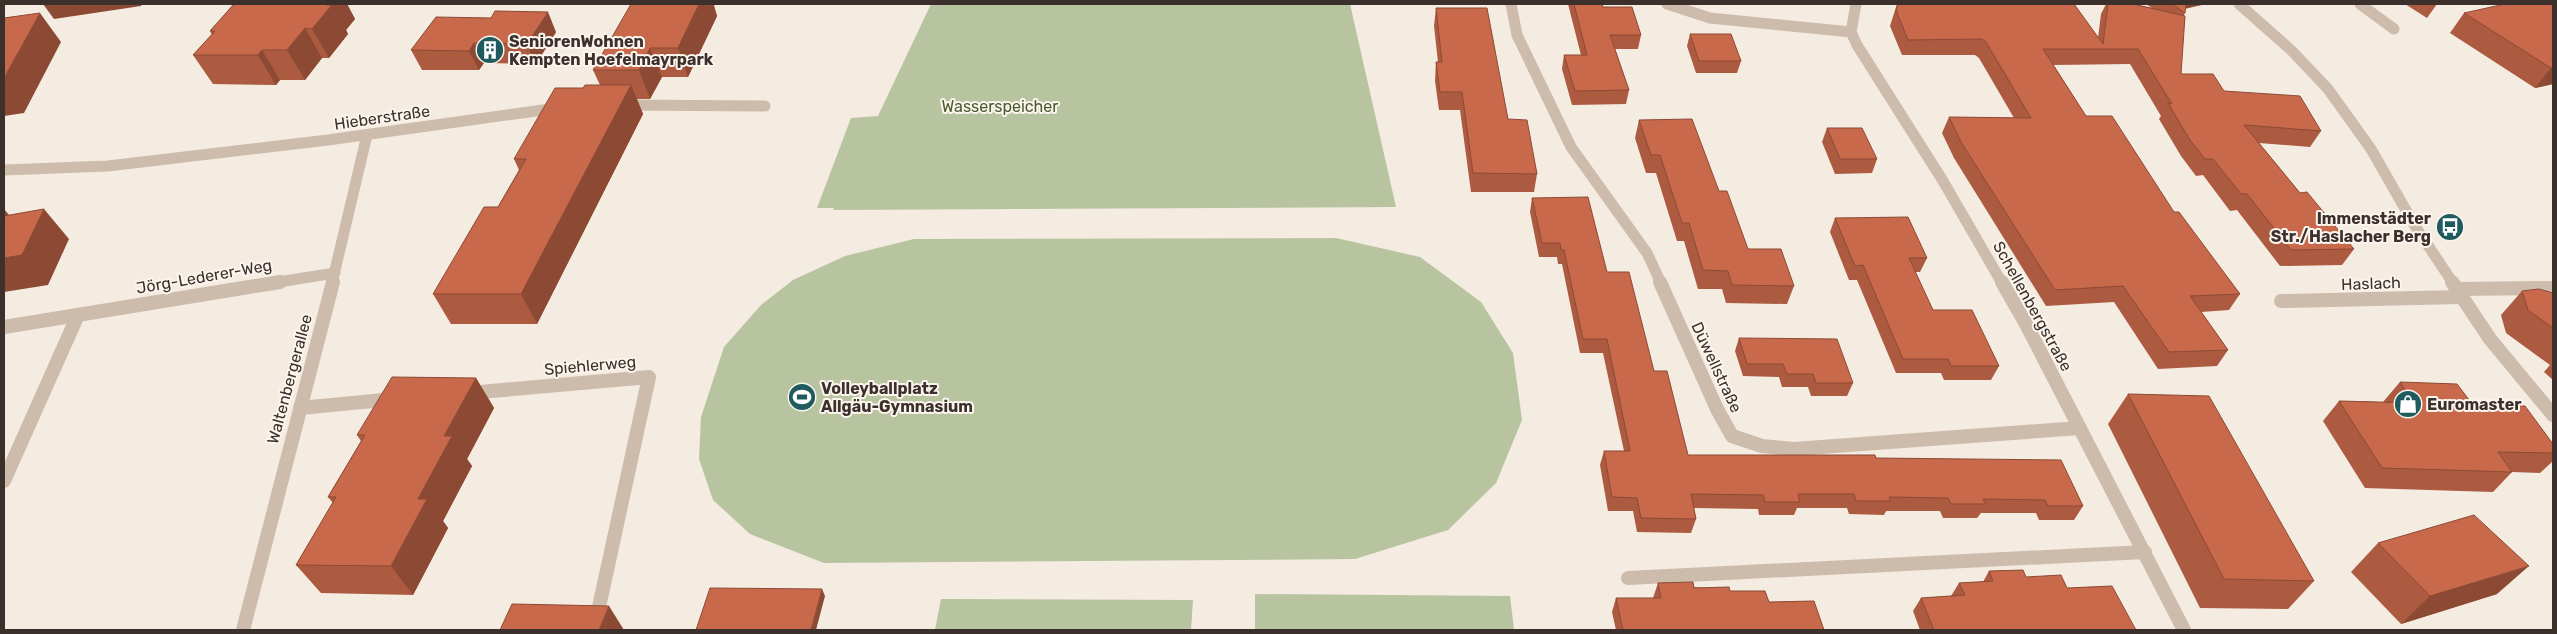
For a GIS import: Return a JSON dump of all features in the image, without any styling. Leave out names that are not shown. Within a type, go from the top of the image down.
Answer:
[{"type":"street","name":"Düwellstraße","points":[[1511,4],[1517,35],[1571,147],[1647,253],[1716,409],[1732,436],[1762,446],[1794,449],[2080,428]]},
{"type":"street","points":[[1667,4],[1710,18],[1851,32],[1856,4]]},
{"type":"street","points":[[2239,4],[2292,51],[2328,89],[2371,149],[2415,226],[2490,340],[2553,415]]},
{"type":"street","points":[[2360,4],[2394,29]]},
{"type":"street","name":"Schellenbergstraße","points":[[1851,32],[1989,259],[2026,324],[2184,630]]},
{"type":"street","points":[[614,105],[764,106]]},
{"type":"street","name":"Hieberstraße","points":[[4,170],[108,166],[367,135],[565,107]]},
{"type":"street","name":"Waltenbergerallee","points":[[243,630],[335,272],[367,135]]},
{"type":"street","name":"Jörg-Lederer-Weg","points":[[4,327],[335,272]]},
{"type":"street","name":"Haslach","points":[[2281,301],[2553,288]]},
{"type":"street","points":[[4,481],[78,315]]},
{"type":"street","name":"Spiehlerweg","points":[[458,394],[649,377],[599,607]]},
{"type":"street","points":[[300,408],[408,398]]},
{"type":"street","points":[[1628,578],[2145,552]]},
{"type":"green space","name":"Wasserspeicher","points":[[931,4],[1350,4],[1396,207],[833,210],[834,208],[817,208],[851,118],[878,116]]},
{"type":"green space","points":[[1336,238],[1420,257],[1481,302],[1513,353],[1522,420],[1496,483],[1448,530],[1355,559],[824,563],[750,534],[713,500],[699,459],[701,417],[724,347],[761,305],[793,280],[845,256],[914,239]]},
{"type":"green space","points":[[1255,594],[1510,596],[1514,630],[1255,630]]},
{"type":"green space","points":[[941,599],[1193,600],[1191,630],[935,630]]},
{"type":"building","points":[[234,4],[332,5],[312,29],[305,28],[287,50],[262,50],[258,55],[193,55],[215,31],[210,31]]},
{"type":"building","points":[[631,4],[699,4],[678,48],[650,48],[639,70],[593,70]]},
{"type":"building","points":[[1574,4],[1632,7],[1641,35],[1610,35],[1629,90],[1575,91],[1564,55],[1587,55]]},
{"type":"building","points":[[1898,4],[2074,4],[2103,44],[2108,4],[2133,4],[2185,16],[2181,74],[2213,74],[2224,91],[2300,96],[2321,131],[2244,125],[2300,193],[2307,192],[2354,249],[2291,250],[2247,194],[2241,194],[2213,159],[2205,159],[2190,140],[2168,103],[2172,104],[2138,49],[2043,49],[2086,116],[2112,116],[2174,212],[2179,212],[2240,294],[2190,296],[2228,350],[2169,352],[2123,286],[2055,290],[1961,142],[1949,117],[2031,118],[1986,42],[1982,39],[1908,40],[1896,10]]},
{"type":"building","points":[[2172,4],[2186,4],[2185,13]]},
{"type":"building","points":[[2505,4],[2553,4],[2553,68],[2464,13]]},
{"type":"building","points":[[1436,8],[1487,8],[1508,119],[1527,120],[1537,174],[1473,173],[1462,92],[1440,92],[1436,62],[1442,62]]},
{"type":"building","points":[[495,11],[548,12],[527,44],[474,43],[469,51],[411,50],[436,17],[491,18]]},
{"type":"building","points":[[40,13],[4,78],[4,18]]},
{"type":"building","points":[[1690,34],[1731,34],[1741,61],[1699,61]]},
{"type":"building","points":[[585,85],[631,85],[521,294],[433,294],[484,207],[498,207],[526,159],[514,159],[555,88],[583,88]]},
{"type":"building","points":[[1692,119],[1719,191],[1727,191],[1748,249],[1781,249],[1794,286],[1732,285],[1728,271],[1703,270],[1689,223],[1682,223],[1660,155],[1651,155],[1639,120]]},
{"type":"building","points":[[1827,128],[1862,128],[1877,159],[1840,159]]},
{"type":"building","points":[[1588,197],[1607,272],[1629,272],[1654,371],[1667,371],[1688,455],[1875,455],[1876,458],[2061,460],[2083,506],[2048,506],[2045,500],[1983,499],[1986,504],[1951,504],[1948,498],[1889,497],[1891,501],[1856,501],[1854,494],[1798,494],[1800,502],[1765,502],[1763,495],[1691,494],[1696,519],[1641,518],[1637,498],[1612,497],[1604,451],[1630,451],[1607,339],[1583,339],[1564,250],[1561,250],[1560,243],[1542,243],[1532,198]]},
{"type":"building","points":[[44,209],[22,255],[4,258],[4,216]]},
{"type":"building","points":[[1908,217],[1927,258],[1909,258],[1933,310],[1972,310],[1999,366],[1951,366],[1948,359],[1903,359],[1863,265],[1855,266],[1835,218]]},
{"type":"building","points":[[2539,289],[2553,293],[2553,328],[2528,310],[2522,291]]},
{"type":"building","points":[[1739,338],[1837,339],[1853,383],[1816,383],[1813,374],[1787,374],[1783,364],[1747,364]]},
{"type":"building","points":[[392,377],[476,378],[444,436],[452,436],[418,499],[427,499],[391,566],[296,565],[336,497],[328,497],[365,435],[357,435]]},
{"type":"building","points":[[2400,382],[2457,384],[2473,405],[2525,406],[2553,444],[2553,453],[2498,452],[2512,472],[2382,468],[2339,401],[2414,403]]},
{"type":"building","points":[[2128,394],[2209,396],[2314,581],[2224,579]]},
{"type":"building","points":[[2474,515],[2529,566],[2430,596],[2378,543]]},
{"type":"building","points":[[2023,570],[2026,577],[2061,575],[2067,588],[2112,586],[2136,630],[1934,630],[1921,598],[1965,595],[1959,583],[1993,581],[1989,571]]},
{"type":"building","points":[[1693,582],[1694,588],[1729,587],[1730,591],[1765,591],[1769,602],[1814,601],[1824,630],[1623,630],[1616,598],[1661,598],[1658,583]]},
{"type":"building","points":[[710,588],[822,589],[811,630],[696,630]]},
{"type":"building","points":[[512,604],[609,606],[599,630],[500,630]]},
{"type":"place","name":"SeniorenWohnen Kempten Hoefelmayrpark","points":[[490,50]]},
{"type":"place","name":"Immenstädter Str./Haslacher Berg","points":[[2450,227]]},
{"type":"place","name":"Volleyballplatz Allgäu-Gymnasium","points":[[802,397]]},
{"type":"place","name":"Euromaster","points":[[2408,404]]}]
